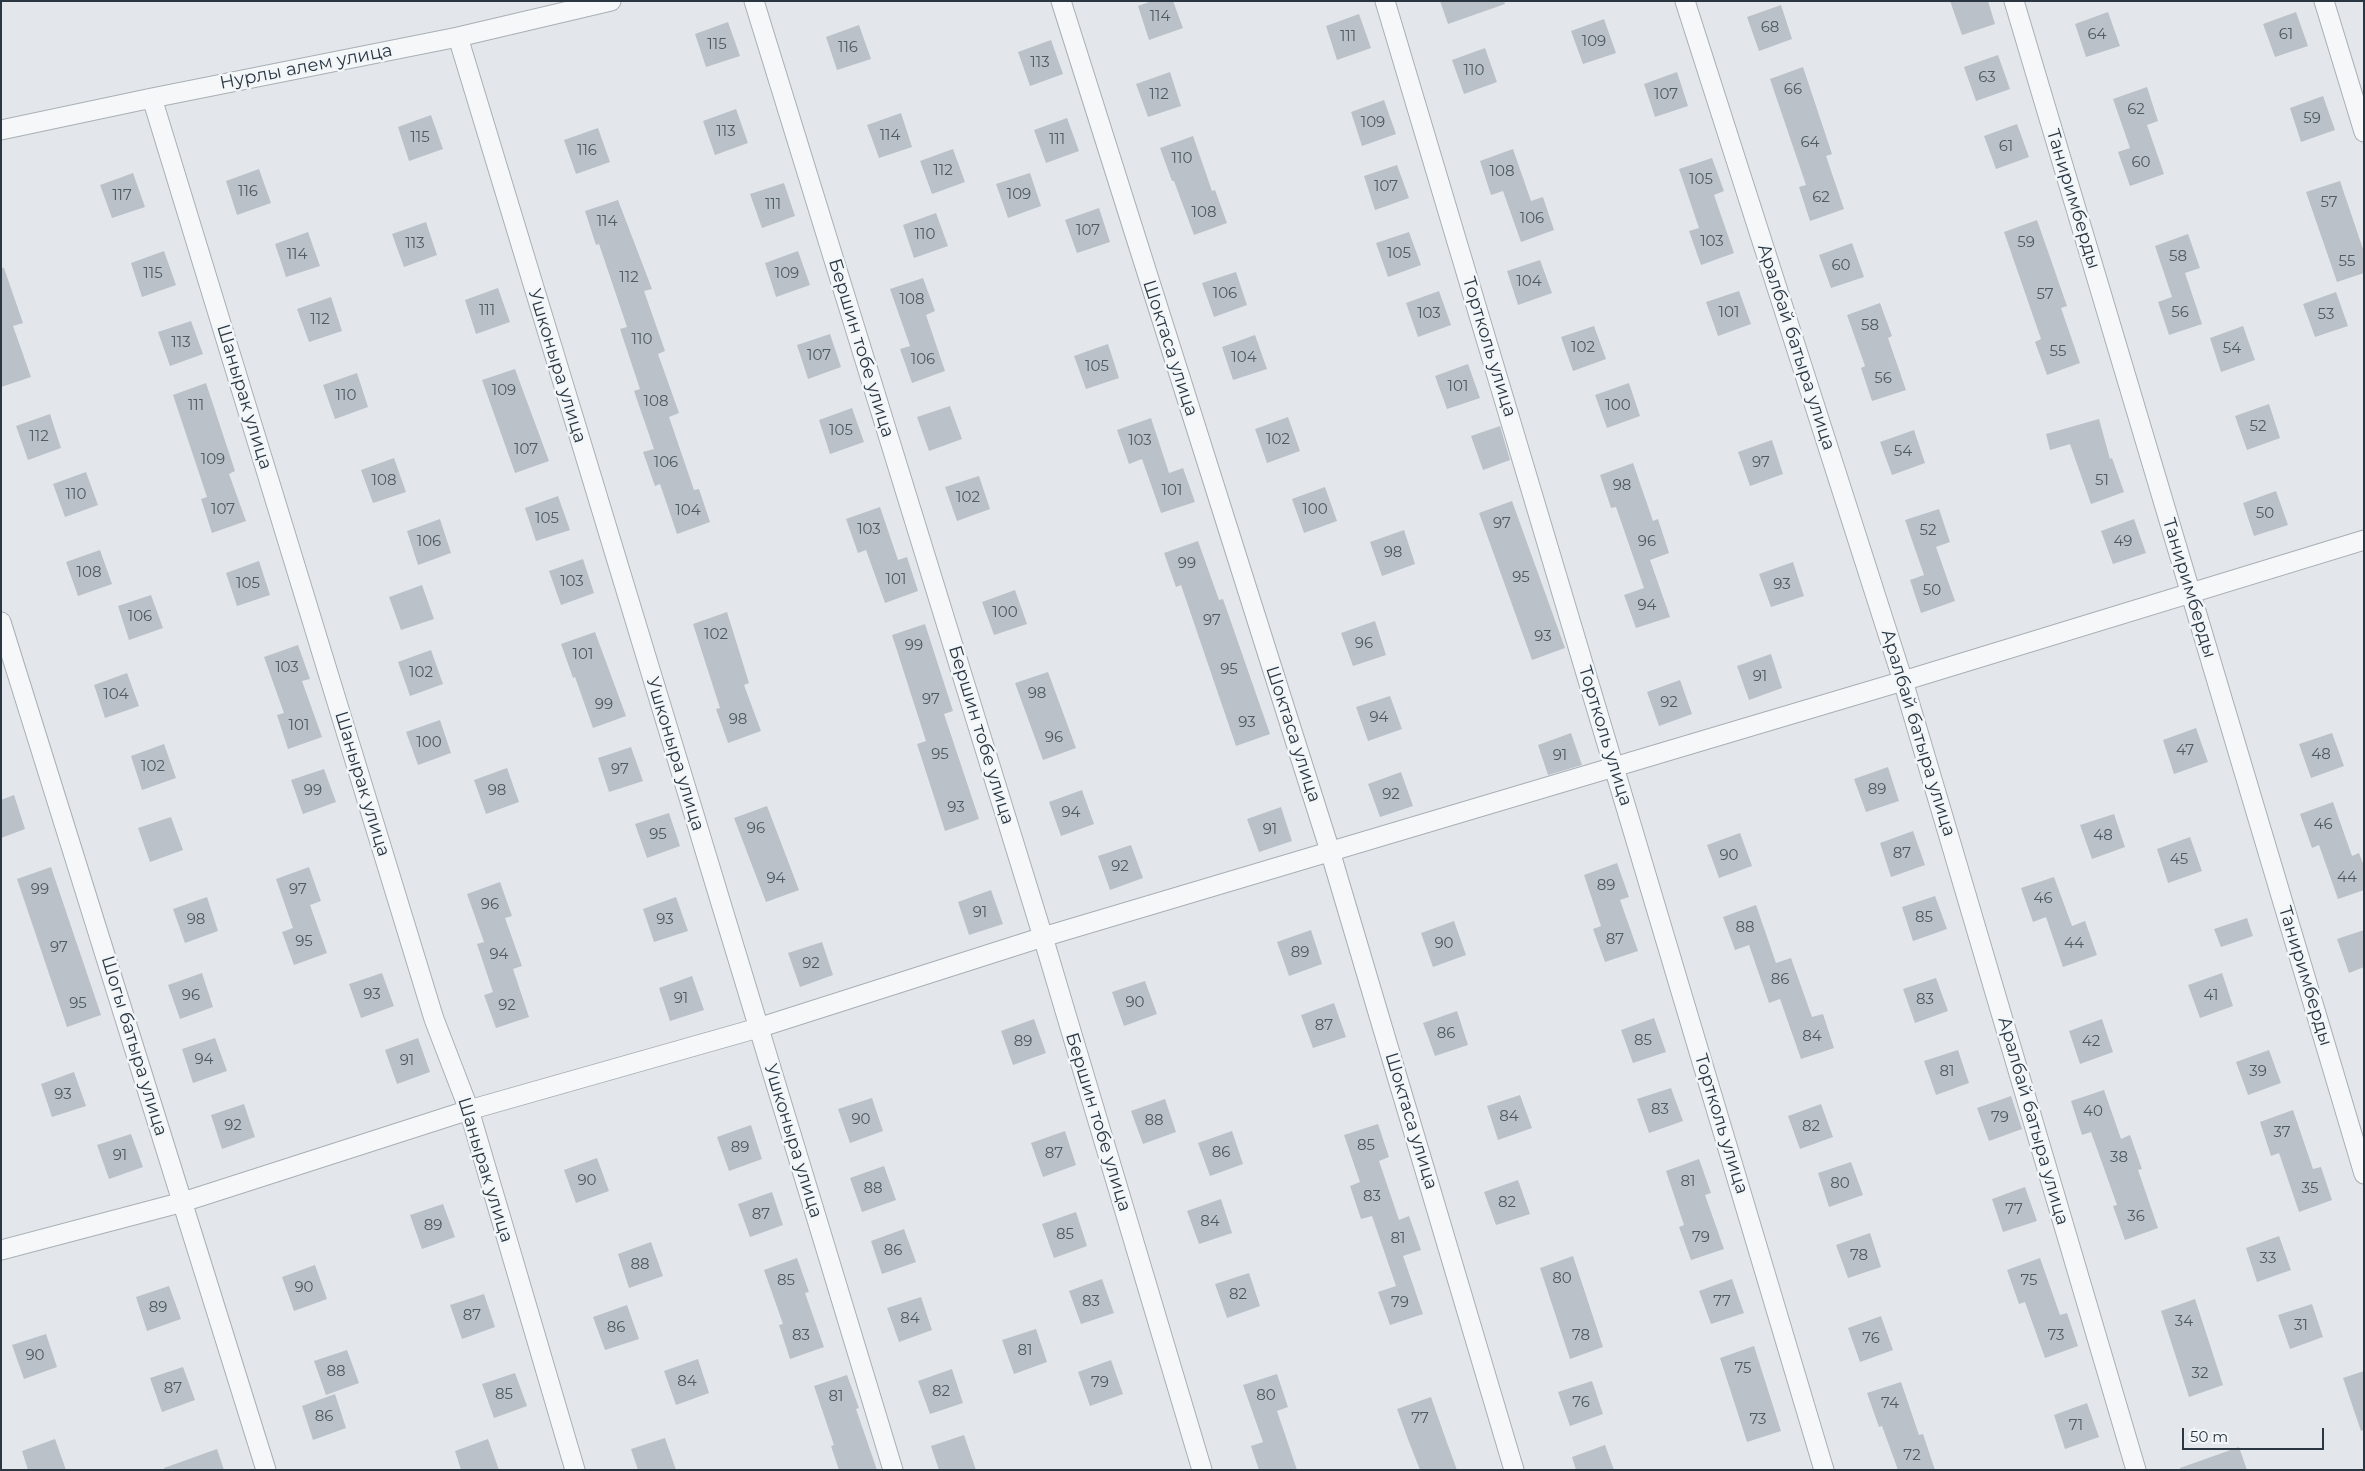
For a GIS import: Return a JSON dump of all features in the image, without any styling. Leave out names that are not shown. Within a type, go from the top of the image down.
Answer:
[{"type":"street","name":"Нурлы алем улица","points":[[1,130],[458,37],[611,1]]},
{"type":"street","name":"Бершин тобе улица","points":[[754,1],[1043,936],[1202,1470]]},
{"type":"street","name":"Шоктаса улица","points":[[1061,1],[1330,851],[1514,1470]]},
{"type":"street","name":"Тортколь улица","points":[[1385,1],[1824,1470]]},
{"type":"street","name":"Аралбай батыра улица","points":[[1685,1],[1903,681],[2136,1470]]},
{"type":"street","name":"Таниримберды","points":[[2014,1],[2364,1174]]},
{"type":"street","points":[[2324,1],[2364,132]]},
{"type":"street","name":"Ушконыра улица","points":[[458,37],[892,1470]]},
{"type":"street","name":"Шанырак улица","points":[[152,98],[434,1019],[468,1110],[575,1470]]},
{"type":"street","points":[[1,1250],[183,1202],[468,1110],[758,1028],[1043,936],[1903,681],[2364,540]]},
{"type":"street","name":"Шогы батыра улица","points":[[1,622],[266,1470]]},
{"type":"building","points":[[1152,1],[1173,1],[1183,28],[1149,40],[1138,6]]},
{"type":"building","points":[[1440,1],[1504,1],[1505,4],[1448,24]]},
{"type":"building","points":[[1950,1],[1988,1],[1995,24],[1962,35]]},
{"type":"building","points":[[1781,5],[1792,39],[1759,51],[1747,17]]},
{"type":"building","points":[[2108,12],[2120,46],[2086,57],[2075,24]]},
{"type":"building","points":[[2296,12],[2308,46],[2275,57],[2263,24]]},
{"type":"building","points":[[1359,14],[1371,48],[1337,60],[1326,26]]},
{"type":"building","points":[[1604,19],[1616,53],[1583,64],[1571,31]]},
{"type":"building","points":[[728,22],[740,56],[706,67],[695,34]]},
{"type":"building","points":[[859,25],[871,59],[837,70],[826,37]]},
{"type":"building","points":[[1051,40],[1063,74],[1030,86],[1018,52]]},
{"type":"building","points":[[1485,48],[1497,82],[1464,94],[1452,60]]},
{"type":"building","points":[[1998,55],[2010,89],[1976,101],[1964,67]]},
{"type":"building","points":[[1803,67],[1832,154],[1826,156],[1844,209],[1810,221],[1799,187],[1806,185],[1770,79]]},
{"type":"building","points":[[1170,72],[1181,106],[1148,117],[1136,84]]},
{"type":"building","points":[[1677,72],[1688,106],[1655,117],[1644,84]]},
{"type":"building","points":[[2147,87],[2158,121],[2147,125],[2164,174],[2130,186],[2118,152],[2130,148],[2113,99]]},
{"type":"building","points":[[2323,96],[2335,130],[2301,142],[2290,108]]},
{"type":"building","points":[[1384,100],[1396,134],[1362,146],[1351,112]]},
{"type":"building","points":[[736,109],[748,143],[715,155],[703,121]]},
{"type":"building","points":[[901,113],[912,147],[879,158],[867,125]]},
{"type":"building","points":[[431,115],[443,149],[409,161],[398,127]]},
{"type":"building","points":[[1067,118],[1079,151],[1046,163],[1034,130]]},
{"type":"building","points":[[2017,124],[2029,157],[1996,169],[1984,136]]},
{"type":"building","points":[[598,128],[610,162],[576,174],[564,140]]},
{"type":"building","points":[[1193,136],[1212,191],[1215,190],[1227,223],[1194,235],[1160,148]]},
{"type":"building","points":[[953,149],[965,182],[932,194],[920,161]]},
{"type":"building","points":[[1513,149],[1531,201],[1543,197],[1554,230],[1521,242],[1503,191],[1491,195],[1480,161]]},
{"type":"building","points":[[1712,158],[1724,191],[1714,195],[1734,253],[1701,265],[1689,231],[1699,228],[1679,169]]},
{"type":"building","points":[[1397,165],[1409,198],[1375,210],[1364,176]]},
{"type":"building","points":[[259,169],[271,203],[237,215],[226,181]]},
{"type":"building","points":[[133,173],[145,207],[112,218],[100,185]]},
{"type":"building","points":[[1030,173],[1041,206],[1008,218],[996,184]]},
{"type":"building","points":[[2340,181],[2364,252],[2364,273],[2337,282],[2306,192]]},
{"type":"building","points":[[784,183],[795,216],[762,228],[750,194]]},
{"type":"building","points":[[618,200],[652,289],[644,291],[665,351],[658,354],[679,413],[669,417],[694,490],[699,489],[710,522],[677,534],[660,484],[655,486],[643,452],[654,449],[634,391],[640,389],[620,329],[627,327],[599,244],[596,245],[585,211]]},
{"type":"building","points":[[1099,208],[1110,242],[1077,253],[1065,220]]},
{"type":"building","points":[[936,213],[948,246],[914,258],[903,225]]},
{"type":"building","points":[[2037,220],[2067,306],[2061,308],[2080,363],[2047,375],[2035,342],[2041,339],[2004,232]]},
{"type":"building","points":[[426,222],[437,255],[404,267],[392,234]]},
{"type":"building","points":[[308,232],[320,266],[286,277],[275,244]]},
{"type":"building","points":[[1409,232],[1421,265],[1388,277],[1376,243]]},
{"type":"building","points":[[2188,234],[2200,268],[2185,273],[2202,324],[2169,335],[2158,302],[2172,297],[2155,246]]},
{"type":"building","points":[[1852,243],[1864,277],[1831,288],[1819,255]]},
{"type":"building","points":[[164,251],[176,285],[142,297],[131,263]]},
{"type":"building","points":[[798,251],[810,285],[776,297],[765,263]]},
{"type":"building","points":[[1540,260],[1552,293],[1518,305],[1507,271]]},
{"type":"building","points":[[1,268],[4,268],[23,323],[13,326],[31,377],[1,387]]},
{"type":"building","points":[[1236,272],[1247,305],[1214,317],[1202,283]]},
{"type":"building","points":[[923,278],[935,311],[926,315],[945,371],[912,383],[900,349],[910,346],[890,289]]},
{"type":"building","points":[[498,288],[510,322],[476,334],[465,300]]},
{"type":"building","points":[[1439,291],[1451,325],[1418,337],[1406,303]]},
{"type":"building","points":[[1739,291],[1751,324],[1718,336],[1706,302]]},
{"type":"building","points":[[2336,292],[2348,326],[2315,337],[2303,304]]},
{"type":"building","points":[[331,297],[342,331],[309,342],[297,309]]},
{"type":"building","points":[[1880,303],[1892,336],[1888,338],[1906,390],[1872,401],[1861,368],[1865,366],[1847,315]]},
{"type":"building","points":[[191,321],[203,354],[170,366],[158,332]]},
{"type":"building","points":[[1594,326],[1606,359],[1573,371],[1561,337]]},
{"type":"building","points":[[2243,326],[2255,360],[2221,372],[2210,338]]},
{"type":"building","points":[[830,334],[841,367],[808,379],[797,345]]},
{"type":"building","points":[[1255,335],[1267,369],[1233,380],[1222,347]]},
{"type":"building","points":[[1108,344],[1119,378],[1086,389],[1074,356]]},
{"type":"building","points":[[1468,364],[1480,398],[1447,409],[1435,376]]},
{"type":"building","points":[[515,369],[549,461],[515,473],[482,380]]},
{"type":"building","points":[[357,373],[368,407],[335,419],[323,385]]},
{"type":"building","points":[[206,383],[235,471],[229,474],[246,521],[212,533],[201,499],[207,497],[173,395]]},
{"type":"building","points":[[1629,383],[1640,416],[1607,428],[1595,395]]},
{"type":"building","points":[[2269,404],[2280,438],[2247,450],[2235,416]]},
{"type":"building","points":[[950,406],[962,439],[929,451],[917,417]]},
{"type":"building","points":[[852,408],[864,442],[830,454],[819,420]]},
{"type":"building","points":[[50,414],[61,448],[28,460],[16,426]]},
{"type":"building","points":[[1288,417],[1300,451],[1267,463],[1255,429]]},
{"type":"building","points":[[1151,418],[1169,473],[1183,468],[1195,502],[1161,513],[1142,459],[1129,464],[1117,430]]},
{"type":"building","points":[[2099,419],[2110,459],[2112,458],[2124,492],[2091,504],[2070,444],[2050,450],[2046,434]]},
{"type":"building","points":[[1500,426],[1510,460],[1483,470],[1471,436]]},
{"type":"building","points":[[1914,430],[1925,463],[1892,475],[1880,442]]},
{"type":"building","points":[[1772,440],[1783,474],[1750,486],[1738,452]]},
{"type":"building","points":[[394,458],[406,492],[373,503],[361,470]]},
{"type":"building","points":[[1633,463],[1653,521],[1658,519],[1669,553],[1650,560],[1670,617],[1636,628],[1624,595],[1644,588],[1616,507],[1611,508],[1600,475]]},
{"type":"building","points":[[86,472],[98,505],[65,517],[53,484]]},
{"type":"building","points":[[979,476],[990,509],[957,521],[945,487]]},
{"type":"building","points":[[1325,487],[1337,521],[1304,533],[1292,499]]},
{"type":"building","points":[[2276,491],[2288,525],[2254,536],[2243,503]]},
{"type":"building","points":[[558,496],[570,530],[536,541],[525,508]]},
{"type":"building","points":[[1512,501],[1565,648],[1532,660],[1479,513]]},
{"type":"building","points":[[880,507],[898,560],[907,557],[918,591],[885,603],[866,550],[858,553],[846,519]]},
{"type":"building","points":[[1939,509],[1950,542],[1936,547],[1955,601],[1921,613],[1910,580],[1924,575],[1905,520]]},
{"type":"building","points":[[440,519],[451,553],[418,565],[407,531]]},
{"type":"building","points":[[2134,519],[2146,553],[2113,564],[2101,531]]},
{"type":"building","points":[[1404,530],[1415,564],[1382,576],[1370,542]]},
{"type":"building","points":[[1198,541],[1219,600],[1223,599],[1270,734],[1236,746],[1181,585],[1176,587],[1164,553]]},
{"type":"building","points":[[100,550],[112,584],[78,596],[66,562]]},
{"type":"building","points":[[583,559],[594,593],[561,605],[549,571]]},
{"type":"building","points":[[259,561],[270,595],[237,606],[226,573]]},
{"type":"building","points":[[1793,562],[1804,596],[1771,607],[1759,574]]},
{"type":"building","points":[[422,585],[434,619],[401,630],[389,597]]},
{"type":"building","points":[[1015,590],[1027,624],[994,635],[982,602]]},
{"type":"building","points":[[151,595],[163,628],[129,640],[118,606]]},
{"type":"building","points":[[727,612],[749,683],[744,685],[761,731],[728,743],[716,709],[720,708],[693,624]]},
{"type":"building","points":[[1375,621],[1386,655],[1353,666],[1341,633]]},
{"type":"building","points":[[925,624],[953,711],[944,714],[979,819],[945,831],[917,744],[926,741],[892,635]]},
{"type":"building","points":[[595,632],[626,716],[593,728],[561,644]]},
{"type":"building","points":[[298,645],[310,679],[302,681],[322,737],[288,749],[277,715],[284,713],[264,657]]},
{"type":"building","points":[[431,650],[443,684],[410,696],[398,662]]},
{"type":"building","points":[[1771,654],[1782,688],[1749,700],[1737,666]]},
{"type":"building","points":[[1048,672],[1076,748],[1043,760],[1015,683]]},
{"type":"building","points":[[127,673],[139,706],[105,718],[94,685]]},
{"type":"building","points":[[1680,680],[1692,714],[1659,726],[1647,692]]},
{"type":"building","points":[[1390,696],[1402,729],[1368,741],[1356,707]]},
{"type":"building","points":[[440,720],[451,753],[418,765],[406,732]]},
{"type":"building","points":[[2196,728],[2208,762],[2174,774],[2163,740]]},
{"type":"building","points":[[1571,733],[1582,765],[1548,775],[1538,745]]},
{"type":"building","points":[[2332,733],[2344,766],[2311,778],[2299,744]]},
{"type":"building","points":[[164,744],[176,778],[142,790],[131,756]]},
{"type":"building","points":[[631,747],[643,781],[609,792],[598,758]]},
{"type":"building","points":[[1888,767],[1899,801],[1866,812],[1854,779]]},
{"type":"building","points":[[507,768],[519,802],[486,814],[474,780]]},
{"type":"building","points":[[324,769],[336,802],[303,814],[291,780]]},
{"type":"building","points":[[1401,772],[1413,806],[1380,817],[1368,784]]},
{"type":"building","points":[[1082,790],[1094,824],[1061,836],[1049,802]]},
{"type":"building","points":[[14,795],[25,829],[1,838],[1,800]]},
{"type":"building","points":[[2333,802],[2352,856],[2359,853],[2364,866],[2364,890],[2338,899],[2319,845],[2312,848],[2300,814]]},
{"type":"building","points":[[767,806],[799,890],[766,902],[734,818]]},
{"type":"building","points":[[1281,807],[1292,841],[1259,852],[1247,819]]},
{"type":"building","points":[[669,813],[680,846],[647,858],[635,824]]},
{"type":"building","points":[[2114,814],[2125,847],[2092,859],[2080,825]]},
{"type":"building","points":[[171,817],[183,850],[150,862],[138,828]]},
{"type":"building","points":[[1913,831],[1925,865],[1891,877],[1880,843]]},
{"type":"building","points":[[1740,833],[1752,866],[1719,878],[1707,845]]},
{"type":"building","points":[[2190,837],[2202,871],[2168,883],[2157,849]]},
{"type":"building","points":[[1131,845],[1143,878],[1110,890],[1098,856]]},
{"type":"building","points":[[1617,863],[1629,897],[1620,900],[1638,951],[1605,962],[1593,929],[1601,926],[1584,875]]},
{"type":"building","points":[[51,867],[101,1015],[67,1027],[17,879]]},
{"type":"building","points":[[309,867],[321,901],[310,905],[327,953],[294,965],[282,932],[293,928],[276,879]]},
{"type":"building","points":[[2054,877],[2072,926],[2085,921],[2097,955],[2063,967],[2046,917],[2033,922],[2021,888]]},
{"type":"building","points":[[500,882],[512,916],[505,918],[522,966],[513,969],[529,1017],[496,1028],[484,995],[493,992],[477,944],[484,942],[467,894]]},
{"type":"building","points":[[991,890],[1003,924],[969,935],[958,902]]},
{"type":"building","points":[[1935,896],[1947,929],[1913,941],[1902,907]]},
{"type":"building","points":[[207,897],[218,931],[185,943],[173,909]]},
{"type":"building","points":[[676,897],[688,931],[654,942],[643,909]]},
{"type":"building","points":[[1756,905],[1776,963],[1791,958],[1812,1017],[1823,1014],[1834,1048],[1801,1059],[1780,999],[1769,1003],[1749,945],[1735,950],[1723,917]]},
{"type":"building","points":[[2247,918],[2253,936],[2221,947],[2214,929]]},
{"type":"building","points":[[1454,921],[1466,955],[1433,967],[1421,933]]},
{"type":"building","points":[[1311,930],[1322,964],[1289,976],[1277,942]]},
{"type":"building","points":[[2364,930],[2364,967],[2349,973],[2337,939]]},
{"type":"building","points":[[822,942],[833,975],[800,987],[788,953]]},
{"type":"building","points":[[202,973],[213,1007],[180,1019],[168,985]]},
{"type":"building","points":[[382,973],[394,1006],[361,1018],[349,984]]},
{"type":"building","points":[[2222,973],[2233,1006],[2200,1018],[2188,985]]},
{"type":"building","points":[[692,976],[704,1010],[670,1021],[659,988]]},
{"type":"building","points":[[1936,978],[1948,1011],[1915,1023],[1903,989]]},
{"type":"building","points":[[1145,981],[1157,1014],[1124,1026],[1112,992]]},
{"type":"building","points":[[1334,1003],[1346,1037],[1313,1048],[1301,1015]]},
{"type":"building","points":[[1457,1011],[1468,1045],[1435,1056],[1423,1023]]},
{"type":"building","points":[[1654,1018],[1666,1052],[1633,1063],[1621,1030]]},
{"type":"building","points":[[1034,1019],[1046,1053],[1013,1065],[1001,1031]]},
{"type":"building","points":[[2102,1019],[2113,1052],[2080,1064],[2069,1031]]},
{"type":"building","points":[[215,1038],[227,1071],[193,1083],[182,1049]]},
{"type":"building","points":[[418,1038],[430,1072],[397,1084],[385,1050]]},
{"type":"building","points":[[1958,1050],[1969,1083],[1936,1095],[1924,1061]]},
{"type":"building","points":[[2269,1050],[2281,1083],[2248,1095],[2236,1062]]},
{"type":"building","points":[[74,1072],[86,1106],[52,1117],[41,1084]]},
{"type":"building","points":[[1671,1088],[1683,1121],[1649,1133],[1637,1099]]},
{"type":"building","points":[[2104,1090],[2121,1139],[2130,1135],[2142,1169],[2138,1170],[2158,1228],[2125,1240],[2113,1206],[2117,1205],[2091,1132],[2082,1135],[2071,1101]]},
{"type":"building","points":[[1520,1095],[1532,1128],[1498,1140],[1487,1106]]},
{"type":"building","points":[[2011,1096],[2022,1129],[1989,1141],[1977,1108]]},
{"type":"building","points":[[872,1098],[883,1131],[850,1143],[838,1109]]},
{"type":"building","points":[[1165,1099],[1176,1132],[1143,1144],[1131,1111]]},
{"type":"building","points":[[244,1104],[255,1137],[222,1149],[211,1115]]},
{"type":"building","points":[[1821,1104],[1833,1137],[1800,1149],[1788,1116]]},
{"type":"building","points":[[2293,1110],[2313,1169],[2321,1167],[2332,1200],[2299,1212],[2279,1153],[2271,1156],[2260,1122]]},
{"type":"building","points":[[1378,1124],[1389,1157],[1379,1161],[1399,1220],[1409,1216],[1421,1250],[1403,1256],[1423,1314],[1390,1325],[1378,1292],[1396,1286],[1372,1216],[1361,1219],[1350,1186],[1360,1182],[1344,1135]]},
{"type":"building","points":[[751,1125],[762,1159],[729,1171],[717,1137]]},
{"type":"building","points":[[1065,1131],[1076,1165],[1043,1177],[1031,1143]]},
{"type":"building","points":[[1232,1131],[1243,1164],[1210,1176],[1198,1143]]},
{"type":"building","points":[[131,1134],[143,1167],[109,1179],[97,1145]]},
{"type":"building","points":[[597,1158],[609,1191],[576,1203],[564,1170]]},
{"type":"building","points":[[1699,1159],[1711,1193],[1705,1195],[1724,1249],[1691,1260],[1679,1227],[1684,1225],[1666,1171]]},
{"type":"building","points":[[1851,1162],[1863,1195],[1829,1207],[1818,1173]]},
{"type":"building","points":[[884,1166],[896,1200],[862,1212],[850,1178]]},
{"type":"building","points":[[1518,1180],[1530,1214],[1496,1225],[1484,1192]]},
{"type":"building","points":[[2025,1187],[2037,1221],[2003,1232],[1992,1199]]},
{"type":"building","points":[[772,1192],[783,1225],[750,1237],[738,1204]]},
{"type":"building","points":[[1221,1199],[1232,1233],[1199,1244],[1187,1211]]},
{"type":"building","points":[[443,1204],[455,1237],[422,1249],[410,1215]]},
{"type":"building","points":[[1076,1212],[1087,1246],[1054,1258],[1042,1224]]},
{"type":"building","points":[[904,1229],[916,1262],[882,1274],[871,1241]]},
{"type":"building","points":[[1870,1233],[1881,1267],[1848,1278],[1836,1245]]},
{"type":"building","points":[[2279,1236],[2291,1270],[2257,1282],[2246,1248]]},
{"type":"building","points":[[651,1242],[663,1276],[629,1288],[618,1254]]},
{"type":"building","points":[[1573,1256],[1603,1347],[1570,1359],[1540,1268]]},
{"type":"building","points":[[797,1258],[809,1292],[805,1293],[824,1347],[790,1359],[779,1325],[783,1324],[764,1270]]},
{"type":"building","points":[[2040,1258],[2060,1315],[2067,1313],[2078,1346],[2045,1358],[2025,1302],[2019,1304],[2007,1270]]},
{"type":"building","points":[[315,1265],[327,1299],[294,1311],[282,1277]]},
{"type":"building","points":[[1249,1273],[1260,1306],[1227,1318],[1215,1284]]},
{"type":"building","points":[[1102,1279],[1114,1313],[1081,1324],[1069,1291]]},
{"type":"building","points":[[1732,1279],[1744,1313],[1711,1324],[1699,1291]]},
{"type":"building","points":[[169,1286],[181,1319],[147,1331],[136,1297]]},
{"type":"building","points":[[484,1294],[495,1327],[462,1339],[450,1305]]},
{"type":"building","points":[[921,1297],[932,1330],[899,1342],[887,1308]]},
{"type":"building","points":[[2195,1299],[2223,1385],[2189,1397],[2161,1311]]},
{"type":"building","points":[[2312,1304],[2323,1337],[2290,1349],[2278,1315]]},
{"type":"building","points":[[627,1305],[639,1339],[605,1350],[593,1317]]},
{"type":"building","points":[[1881,1316],[1893,1350],[1860,1362],[1848,1328]]},
{"type":"building","points":[[1036,1329],[1047,1362],[1014,1374],[1002,1340]]},
{"type":"building","points":[[46,1334],[57,1367],[24,1379],[12,1345]]},
{"type":"building","points":[[1754,1346],[1781,1431],[1747,1442],[1720,1358]]},
{"type":"building","points":[[347,1350],[359,1383],[326,1395],[314,1361]]},
{"type":"building","points":[[698,1359],[709,1393],[676,1405],[664,1371]]},
{"type":"building","points":[[1111,1360],[1123,1394],[1090,1406],[1078,1372]]},
{"type":"building","points":[[183,1367],[195,1400],[162,1412],[150,1378]]},
{"type":"building","points":[[952,1369],[963,1403],[930,1414],[918,1381]]},
{"type":"building","points":[[2364,1371],[2364,1430],[2361,1431],[2343,1378]]},
{"type":"building","points":[[515,1373],[527,1406],[494,1418],[482,1384]]},
{"type":"building","points":[[1277,1374],[1288,1407],[1277,1411],[1297,1470],[1259,1470],[1251,1446],[1263,1442],[1243,1385]]},
{"type":"building","points":[[847,1375],[859,1408],[856,1409],[877,1470],[839,1470],[831,1446],[834,1445],[814,1386]]},
{"type":"building","points":[[1592,1381],[1603,1414],[1570,1426],[1558,1392]]},
{"type":"building","points":[[1901,1382],[1919,1435],[1923,1434],[1935,1470],[1898,1470],[1882,1426],[1879,1427],[1867,1393]]},
{"type":"building","points":[[335,1394],[346,1428],[313,1440],[302,1406]]},
{"type":"building","points":[[1431,1397],[1457,1470],[1420,1470],[1397,1409]]},
{"type":"building","points":[[2087,1403],[2099,1437],[2065,1449],[2054,1415]]},
{"type":"building","points":[[964,1435],[976,1470],[939,1470],[931,1446]]},
{"type":"building","points":[[665,1438],[676,1470],[638,1470],[631,1449]]},
{"type":"building","points":[[55,1439],[66,1470],[28,1470],[22,1451]]},
{"type":"building","points":[[488,1439],[499,1470],[461,1470],[455,1451]]},
{"type":"building","points":[[1605,1445],[1614,1470],[1576,1470],[1572,1457]]},
{"type":"building","points":[[2239,1447],[2247,1470],[2180,1470],[2180,1468]]},
{"type":"building","points":[[217,1449],[224,1470],[164,1470],[164,1468]]}]
